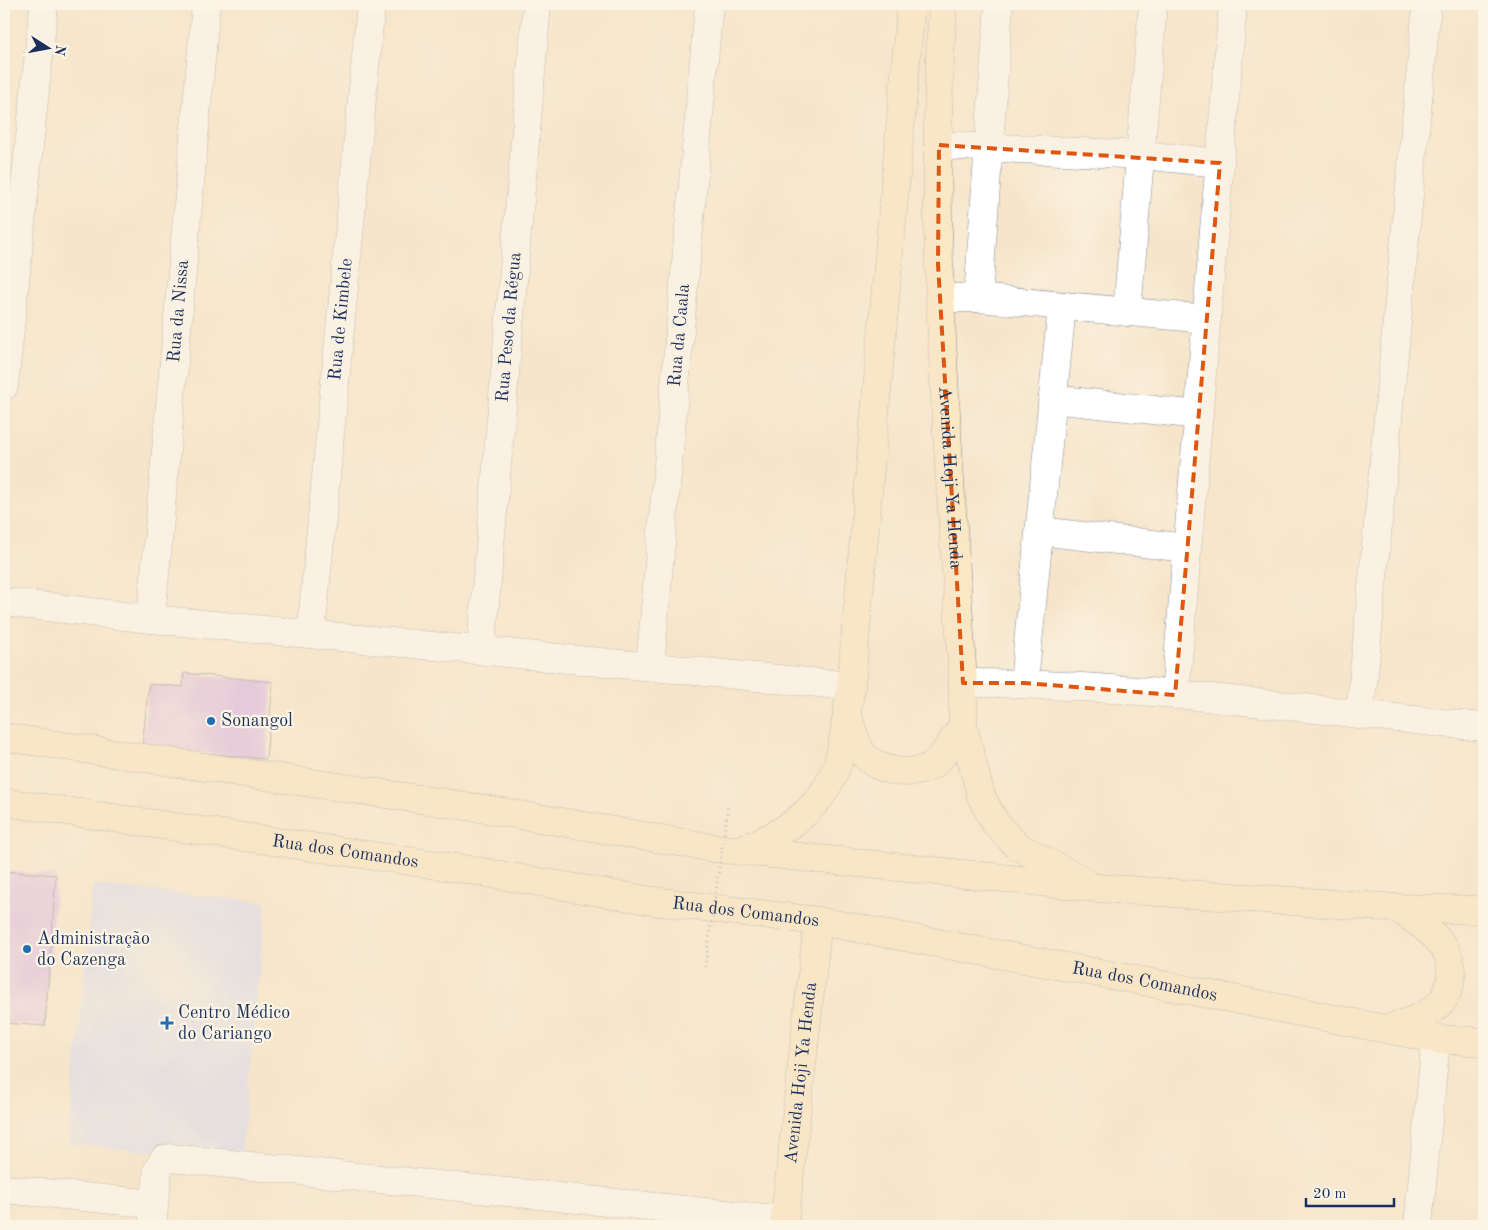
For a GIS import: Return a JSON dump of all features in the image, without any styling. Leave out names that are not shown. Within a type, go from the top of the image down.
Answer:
[{"type":"main road","points":[[737,850],[782,832],[802,818],[817,800],[838,760],[848,699],[911,4]]},
{"type":"main road","name":"Avenida Hoji Ya Henda","points":[[943,4],[938,264],[963,683],[963,726],[981,796],[996,822],[1017,846],[1098,888]]},
{"type":"main road","points":[[848,699],[862,753],[878,766],[896,771],[913,771],[934,764],[963,726]]},
{"type":"main road","points":[[4,737],[480,808],[737,850],[1098,888],[1397,908],[1484,910]]},
{"type":"main road","name":"Rua dos Comandos","points":[[4,802],[464,869],[653,901],[818,921],[1436,1039],[1484,1042]]},
{"type":"main road","points":[[1388,1029],[1426,1014],[1438,1006],[1451,979],[1451,964],[1446,951],[1439,941],[1397,908]]},
{"type":"main road","name":"Avenida Hoji Ya Henda","points":[[784,1223],[818,921]]},
{"type":"street","points":[[4,386],[44,4]]},
{"type":"street","name":"Rua da Nissa","points":[[151,619],[206,4]]},
{"type":"street","name":"Rua de Kimbele","points":[[311,634],[370,4]]},
{"type":"street","name":"Rua Peso da Régua","points":[[481,650],[537,4]]},
{"type":"street","name":"Rua da Caala","points":[[650,666],[708,4]]},
{"type":"street","points":[[978,298],[999,4]]},
{"type":"street","points":[[1127,312],[1142,155],[1153,4]]},
{"type":"street","points":[[1175,695],[1233,4]]},
{"type":"street","points":[[1360,715],[1427,4]]},
{"type":"street","points":[[939,145],[1142,155],[1220,163]]},
{"type":"street","points":[[940,298],[978,298],[1207,319]]},
{"type":"street","points":[[1024,683],[1062,306]]},
{"type":"street","points":[[1053,399],[1199,415]]},
{"type":"street","points":[[1039,531],[1187,548]]},
{"type":"street","points":[[4,602],[151,619],[650,666],[848,699]]},
{"type":"street","points":[[963,683],[1024,683],[1175,695],[1484,727]]},
{"type":"street","points":[[1418,1226],[1436,1039]]},
{"type":"street","points":[[4,1189],[153,1215],[158,1169],[164,1159],[171,1158],[784,1223]]},
{"type":"path","points":[[705,967],[728,806]]},
{"type":"highlighted area","points":[[939,145],[1220,163],[1175,695],[1024,683],[963,683],[938,264]]},
{"type":"shaded area","name":"Centro Médico do Cariango","points":[[93,885],[266,902],[241,1160],[68,1144]]},
{"type":"building","points":[[184,673],[273,682],[266,759],[142,747],[149,684],[183,687]]},
{"type":"building","name":"Administração do Cazenga","points":[[4,871],[56,875],[45,1026],[4,1023]]},
{"type":"place","name":"Sonangol","points":[[211,721]]},
{"type":"place","name":"Administração do Cazenga","points":[[27,949]]},
{"type":"place","name":"Centro Médico do Cariango","points":[[167,1023]]}]
